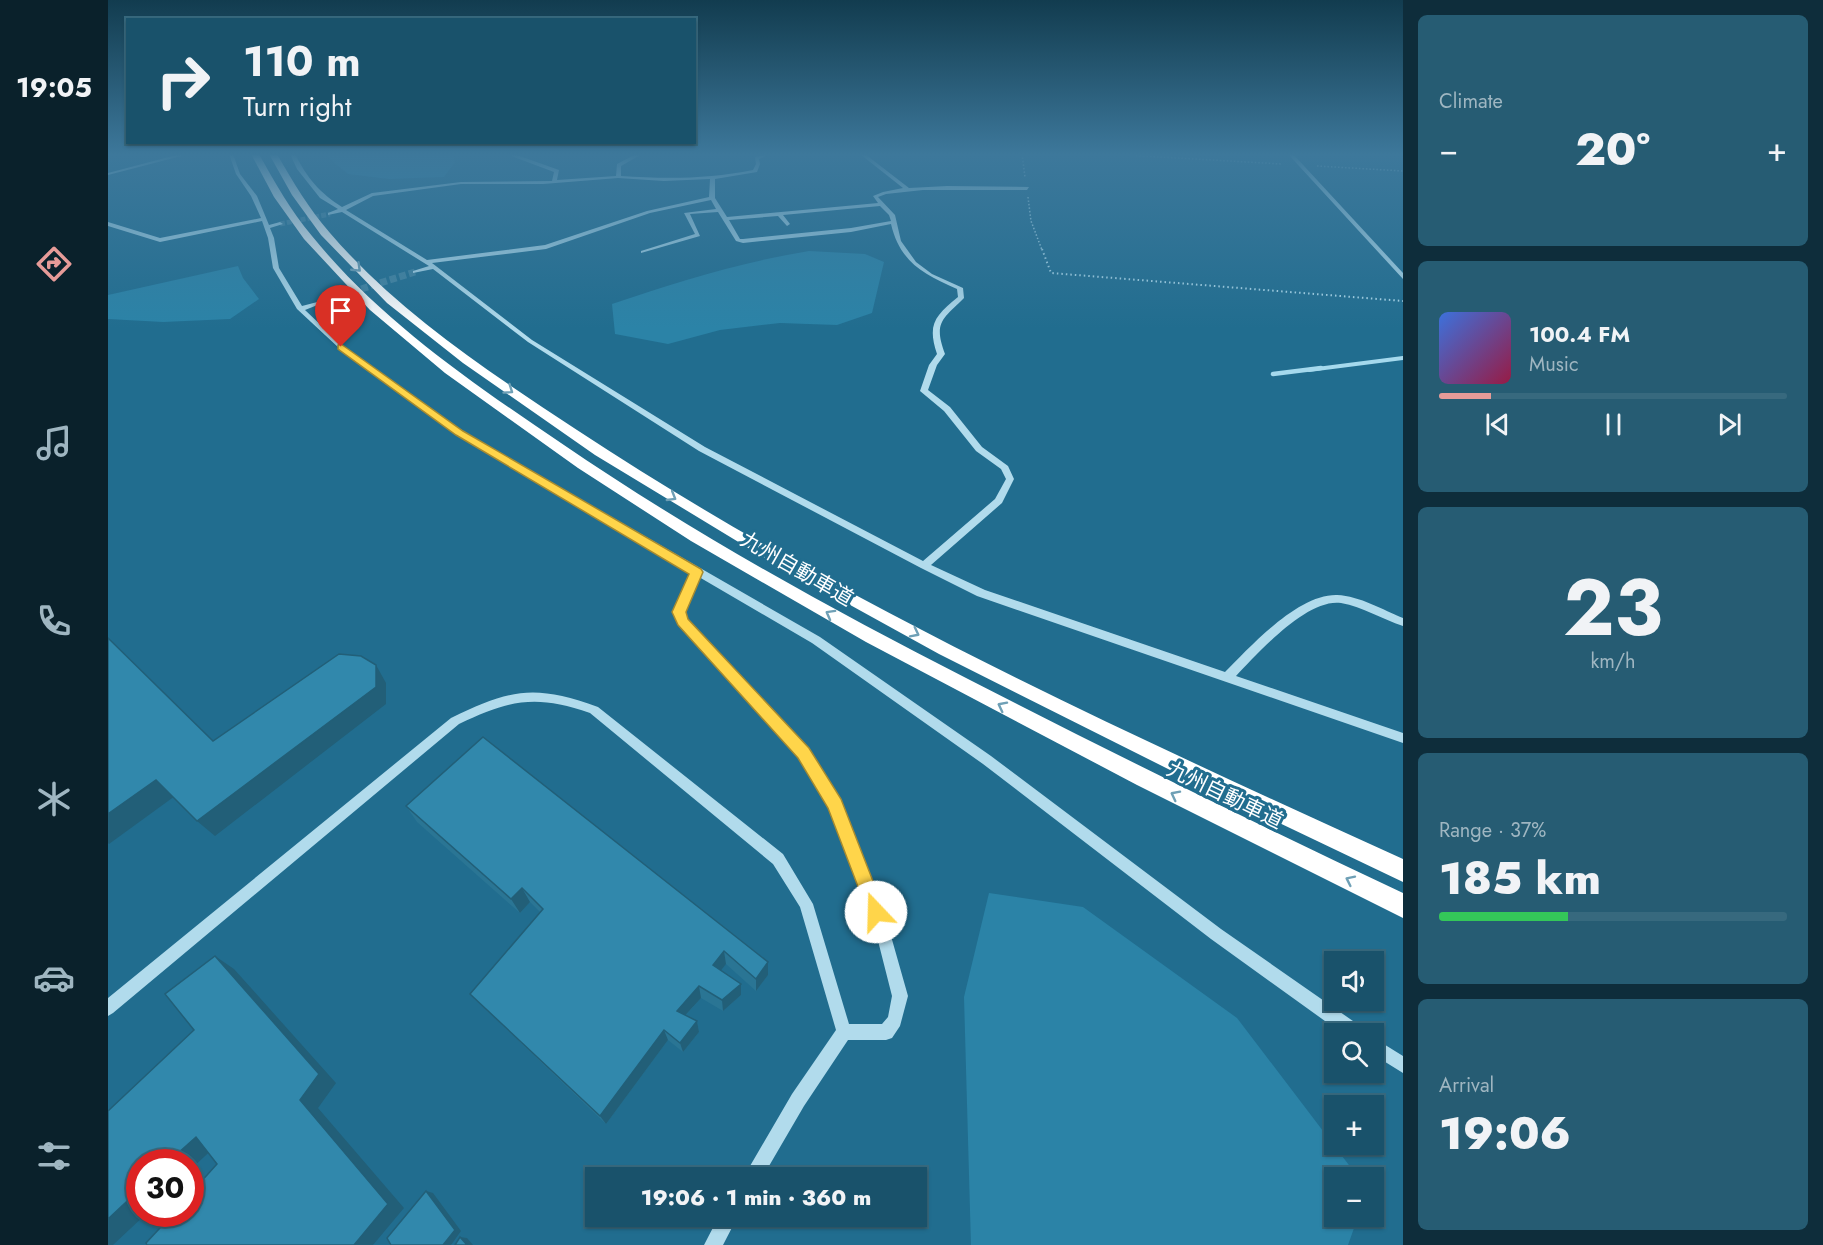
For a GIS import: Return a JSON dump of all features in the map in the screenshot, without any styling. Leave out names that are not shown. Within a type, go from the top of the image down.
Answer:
[{"type":"highway","name":"九州自動車道","points":[[288,212],[317,250],[351,286],[436,359],[562,452],[755,572],[890,648],[1190,804],[1403,906]]},
{"type":"highway","name":"九州自動車道","points":[[307,212],[335,246],[370,280],[456,352],[584,441],[772,556],[904,628],[1200,777],[1403,871]]},
{"type":"highway","points":[[1200,777],[1403,861]]},
{"type":"street","points":[[261,212],[266,223],[276,268],[300,309],[341,347],[459,433],[825,646],[987,760],[1216,934],[1341,1023]]},
{"type":"street","points":[[330,214],[338,212]]},
{"type":"street","points":[[349,212],[430,265],[530,341],[702,449],[924,566],[981,593],[1403,738]]},
{"type":"street","points":[[415,272],[430,265],[546,247],[653,212]]},
{"type":"street","points":[[643,252],[698,235],[687,213],[697,212]]},
{"type":"street","points":[[721,212],[738,240],[743,241],[850,230],[892,222]]},
{"type":"street","points":[[725,219],[799,212]]},
{"type":"street","points":[[889,212],[892,215],[897,241],[914,263],[930,275],[960,288],[961,298],[938,321],[934,336],[941,354],[933,365],[924,391],[947,410],[980,448],[1005,468],[1010,479],[999,501],[924,566]]},
{"type":"street","points":[[1343,212],[1403,278]]},
{"type":"street","points":[[779,214],[787,224]]},
{"type":"street","points":[[108,224],[160,240],[266,223],[280,224]]},
{"type":"street","points":[[300,309],[323,302]]},
{"type":"street","points":[[696,572],[679,612],[682,622],[803,753],[835,805],[882,929],[900,996],[895,1021],[886,1032],[844,1032]]},
{"type":"street","points":[[1228,677],[1277,629],[1326,599],[1339,599],[1403,622]]},
{"type":"street","points":[[108,1008],[455,721],[490,704],[526,696],[561,697],[594,710],[778,860],[806,904],[844,1032]]},
{"type":"street","points":[[758,1167],[798,1100],[844,1032]]},
{"type":"street","points":[[1384,1053],[1403,1065]]},
{"type":"street","points":[[713,1245],[723,1227]]},
{"type":"path","points":[[1030,212],[1051,273],[1403,301]]},
{"type":"shaded area","points":[[809,251],[865,254],[884,262],[872,313],[837,325],[780,323],[720,330],[668,344],[615,334],[612,304],[709,273]]},
{"type":"shaded area","points":[[238,266],[243,278],[259,299],[230,319],[163,322],[108,319],[108,295]]},
{"type":"shaded area","points":[[989,893],[1083,907],[1237,1018],[1324,1132],[1324,1155],[1341,1155],[1350,1167],[1324,1167],[1324,1227],[1354,1227],[1348,1245],[971,1245],[964,997]]},
{"type":"building","points":[[108,638],[213,741],[339,654],[361,656],[376,665],[376,687],[197,821],[156,780],[108,814]]},
{"type":"building","points":[[483,737],[768,962],[756,979],[724,951],[713,965],[741,984],[722,1000],[699,986],[677,1011],[697,1021],[680,1043],[664,1030],[600,1116],[470,994],[543,909],[522,888],[511,899],[406,806]]},
{"type":"building","points":[[215,956],[319,1074],[300,1100],[388,1204],[354,1245],[147,1245],[146,1243],[161,1227],[204,1227],[204,1178],[217,1164],[196,1137],[183,1149],[126,1149],[126,1202],[108,1219],[108,1111],[194,1030],[165,994]]},
{"type":"building","points":[[426,1191],[455,1230],[443,1245],[391,1245],[387,1238]]},
{"type":"building","points":[[460,1237],[467,1245],[455,1245]]},
{"type":"waterway","points":[[1309,370],[1403,358]]},
{"type":"waterway","points":[[1273,374],[1321,368]]},
{"type":"tunnel","points":[[280,224],[330,214]]},
{"type":"tunnel","points":[[323,301],[415,272]]},
{"type":"route","points":[[341,347],[459,433],[696,572],[679,612],[682,622],[803,753],[835,805],[876,912]]}]
